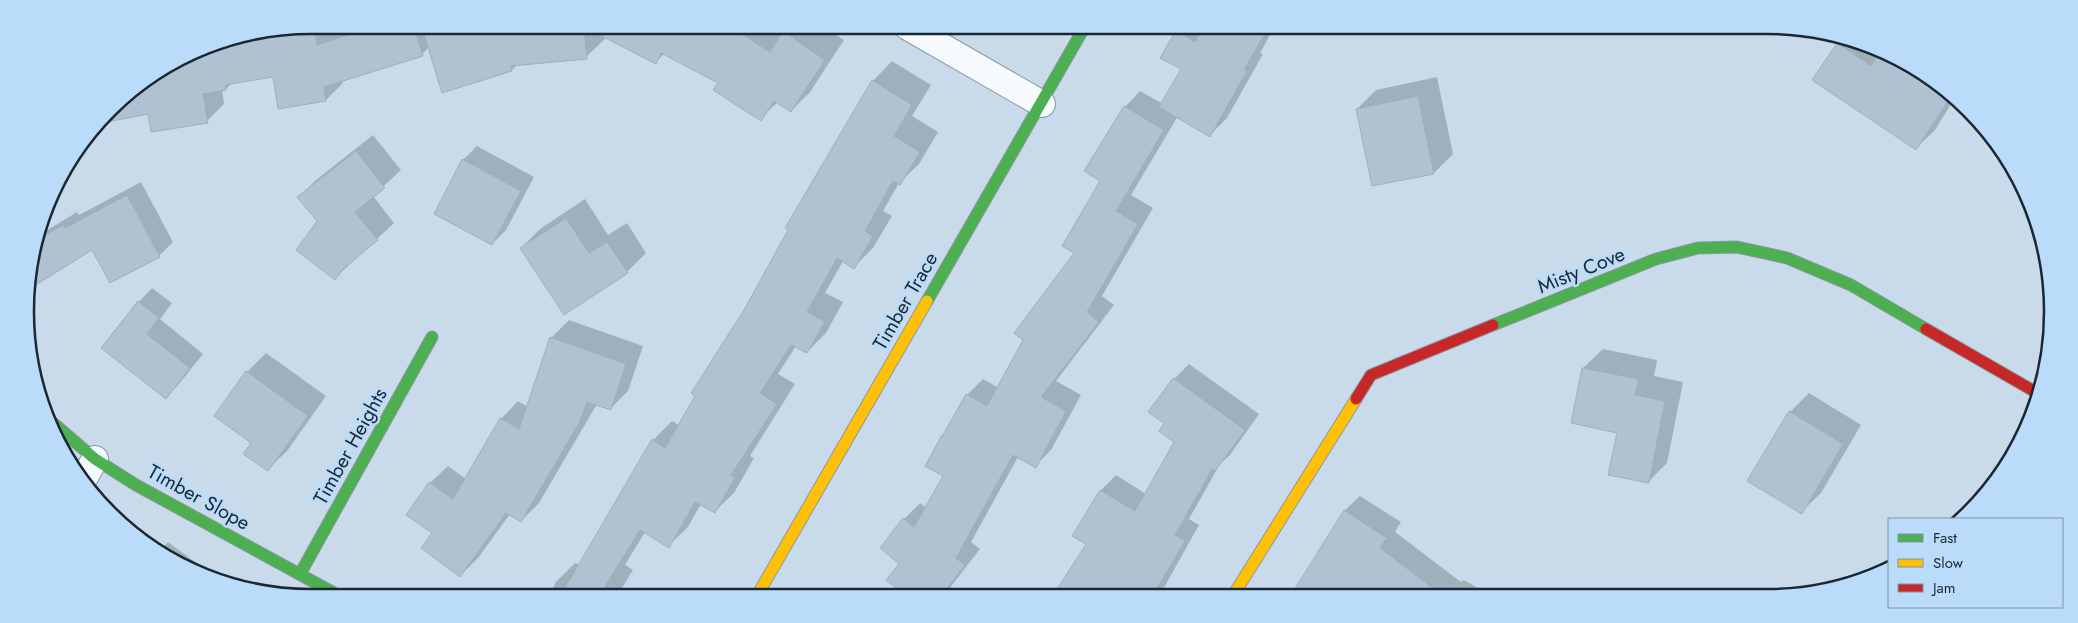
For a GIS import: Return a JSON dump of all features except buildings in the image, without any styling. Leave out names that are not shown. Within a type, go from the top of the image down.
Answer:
[{"type":"street","points":[[920,34],[1042,104]]},
{"type":"street","name":"Timber Trace","points":[[761,589],[1081,34]]},
{"type":"street","name":"Misty Cove","points":[[1237,589],[1371,375],[1656,260],[1698,248],[1737,247],[1787,258],[1851,285],[2033,391]]},
{"type":"street","name":"Timber Heights","points":[[300,574],[432,337]]},
{"type":"street","name":"Timber Slope","points":[[60,430],[95,459],[136,485],[327,589]]},
{"type":"street","points":[[86,474],[95,459]]},
{"type":"traffic: fast","points":[[927,301],[1081,34]]},
{"type":"traffic: fast","points":[[1493,325],[1656,259],[1698,248],[1737,247],[1787,258],[1851,285],[1926,329]]},
{"type":"traffic: fast","points":[[300,574],[432,337]]},
{"type":"traffic: fast","points":[[60,429],[95,459],[136,485],[327,589]]},
{"type":"traffic: slow","points":[[761,589],[927,301]]},
{"type":"traffic: slow","points":[[1237,589],[1356,399]]},
{"type":"traffic: jam","points":[[1356,399],[1371,375],[1493,325]]},
{"type":"traffic: jam","points":[[1926,329],[2033,391]]}]
